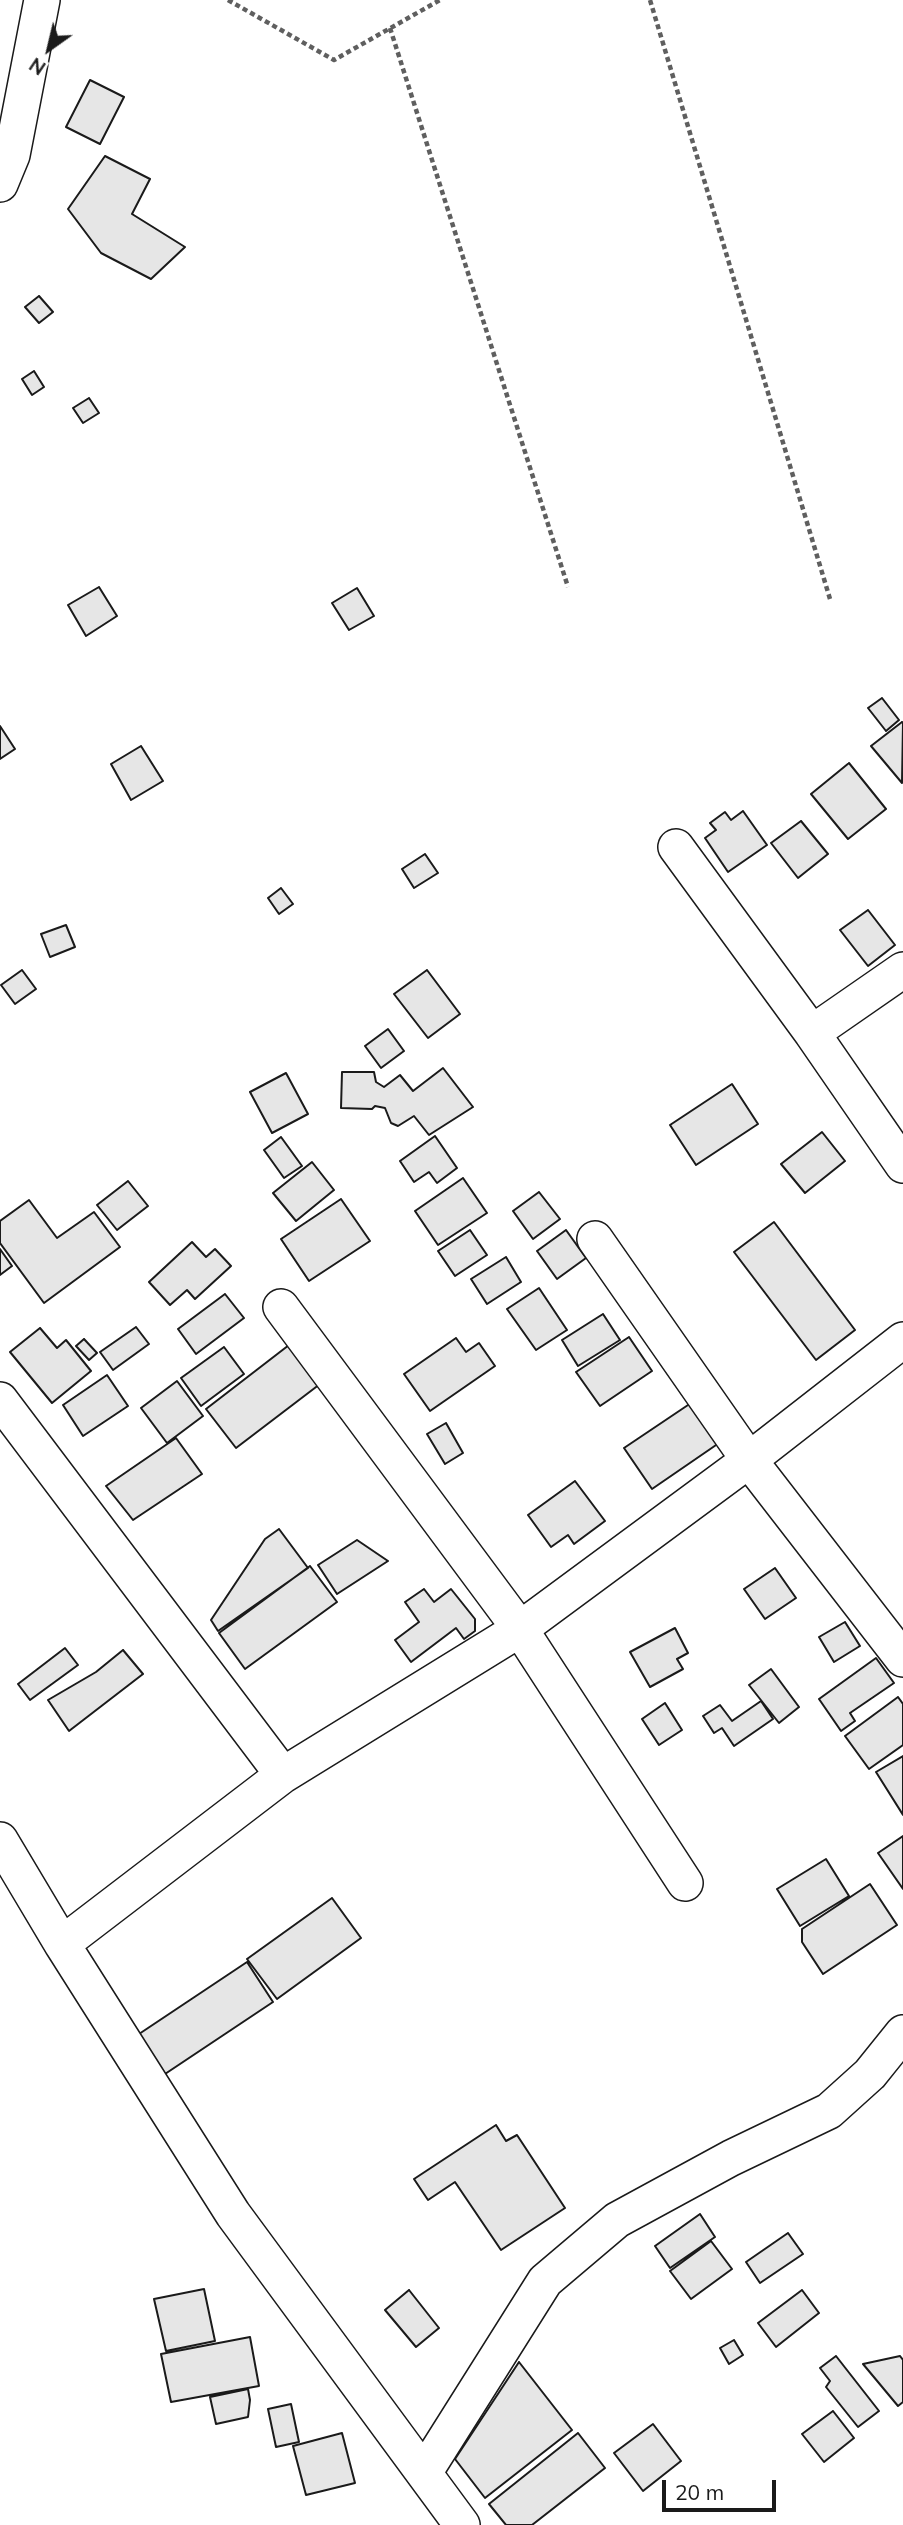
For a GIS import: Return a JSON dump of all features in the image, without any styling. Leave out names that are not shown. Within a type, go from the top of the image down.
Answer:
[{"type":"street","points":[[0,184],[12,155],[42,0]]},
{"type":"street","points":[[676,847],[812,1033],[903,1165]]},
{"type":"street","points":[[812,1033],[903,970]]},
{"type":"street","points":[[595,1239],[749,1460],[903,1659]]},
{"type":"street","points":[[281,1307],[520,1629],[685,1884]]},
{"type":"street","points":[[62,1944],[283,1775],[520,1629],[749,1460],[903,1340]]},
{"type":"street","points":[[0,1400],[283,1775]]},
{"type":"street","points":[[0,1840],[62,1944],[233,2214],[462,2525]]},
{"type":"street","points":[[424,2473],[545,2281],[617,2220],[731,2158],[829,2111],[870,2074],[903,2033]]},
{"type":"path","points":[[228,0],[334,60],[440,0]]},
{"type":"path","points":[[650,0],[830,598]]},
{"type":"path","points":[[390,28],[568,587]]},
{"type":"building","points":[[90,80],[124,97],[100,144],[66,127]]},
{"type":"building","points":[[105,156],[150,179],[132,214],[185,247],[151,279],[101,253],[68,209]]},
{"type":"building","points":[[39,296],[53,312],[39,323],[25,307]]},
{"type":"building","points":[[34,371],[44,387],[32,395],[22,379]]},
{"type":"building","points":[[89,398],[99,413],[83,423],[73,408]]},
{"type":"building","points":[[99,587],[117,616],[86,636],[68,605]]},
{"type":"building","points":[[357,588],[374,616],[349,630],[332,603]]},
{"type":"building","points":[[882,698],[899,720],[886,731],[868,708]]},
{"type":"building","points":[[903,723],[902,783],[871,746]]},
{"type":"building","points":[[0,726],[15,749],[0,759]]},
{"type":"building","points":[[141,746],[163,781],[131,800],[111,764]]},
{"type":"building","points":[[849,763],[886,809],[848,839],[811,794]]},
{"type":"building","points":[[743,811],[767,845],[728,872],[705,838],[716,830],[710,823],[725,812],[731,820]]},
{"type":"building","points":[[801,821],[828,854],[798,878],[771,843]]},
{"type":"building","points":[[425,854],[438,873],[414,888],[402,869]]},
{"type":"building","points":[[281,888],[293,904],[279,914],[268,898]]},
{"type":"building","points":[[868,910],[895,945],[868,966],[840,930]]},
{"type":"building","points":[[66,925],[75,947],[50,957],[41,934]]},
{"type":"building","points":[[22,970],[36,989],[15,1004],[1,985]]},
{"type":"building","points":[[427,970],[460,1014],[428,1038],[394,994]]},
{"type":"building","points":[[388,1029],[404,1051],[381,1068],[365,1046]]},
{"type":"building","points":[[443,1068],[473,1107],[429,1135],[414,1116],[398,1126],[391,1123],[385,1108],[341,1108],[342,1072],[374,1072],[376,1082],[384,1087],[400,1075],[413,1091]]},
{"type":"building","points":[[286,1073],[308,1114],[272,1133],[250,1092]]},
{"type":"building","points":[[732,1084],[758,1124],[696,1165],[670,1125]]},
{"type":"building","points":[[822,1132],[845,1161],[805,1193],[781,1164]]},
{"type":"building","points":[[435,1136],[457,1168],[437,1183],[429,1172],[414,1182],[400,1161]]},
{"type":"building","points":[[281,1137],[302,1166],[284,1178],[264,1150]]},
{"type":"building","points":[[312,1162],[334,1190],[296,1221],[273,1193]]},
{"type":"building","points":[[463,1178],[487,1213],[438,1245],[415,1211]]},
{"type":"building","points":[[128,1181],[148,1206],[117,1230],[97,1205]]},
{"type":"building","points":[[539,1192],[560,1219],[533,1239],[513,1211]]},
{"type":"building","points":[[341,1199],[370,1241],[309,1281],[281,1239]]},
{"type":"building","points":[[29,1200],[57,1238],[94,1212],[120,1247],[44,1303],[0,1243],[0,1221]]},
{"type":"building","points":[[774,1222],[855,1330],[816,1360],[734,1252]]},
{"type":"building","points":[[470,1230],[487,1255],[455,1276],[438,1251]]},
{"type":"building","points":[[566,1230],[586,1258],[557,1279],[537,1251]]},
{"type":"building","points":[[192,1242],[206,1257],[215,1249],[231,1266],[195,1299],[187,1290],[170,1305],[149,1282]]},
{"type":"building","points":[[0,1249],[12,1266],[0,1275]]},
{"type":"building","points":[[506,1257],[521,1282],[487,1304],[471,1279]]},
{"type":"building","points":[[539,1288],[567,1330],[536,1350],[507,1309]]},
{"type":"building","points":[[225,1294],[244,1318],[196,1354],[178,1329]]},
{"type":"building","points":[[603,1314],[620,1340],[578,1366],[562,1340]]},
{"type":"building","points":[[136,1327],[149,1344],[113,1370],[100,1352]]},
{"type":"building","points":[[40,1328],[57,1348],[66,1340],[91,1371],[52,1403],[10,1352]]},
{"type":"building","points":[[629,1337],[652,1371],[600,1406],[576,1372]]},
{"type":"building","points":[[456,1338],[466,1352],[479,1343],[495,1366],[430,1411],[404,1374]]},
{"type":"building","points":[[84,1339],[97,1353],[89,1360],[76,1346]]},
{"type":"building","points":[[289,1345],[320,1384],[236,1448],[206,1409]]},
{"type":"building","points":[[224,1347],[244,1374],[201,1406],[181,1378]]},
{"type":"building","points":[[107,1375],[128,1406],[83,1436],[63,1405]]},
{"type":"building","points":[[177,1381],[203,1416],[167,1443],[141,1408]]},
{"type":"building","points":[[691,1403],[719,1443],[652,1489],[624,1448]]},
{"type":"building","points":[[446,1423],[463,1453],[445,1464],[427,1434]]},
{"type":"building","points":[[176,1438],[202,1474],[133,1520],[106,1486]]},
{"type":"building","points":[[575,1481],[605,1521],[574,1544],[568,1535],[551,1547],[528,1515]]},
{"type":"building","points":[[279,1529],[308,1568],[218,1631],[211,1620],[265,1539]]},
{"type":"building","points":[[357,1540],[388,1561],[337,1594],[318,1565]]},
{"type":"building","points":[[310,1566],[337,1602],[245,1669],[219,1633]]},
{"type":"building","points":[[775,1568],[796,1598],[765,1619],[744,1589]]},
{"type":"building","points":[[424,1589],[434,1602],[451,1589],[475,1619],[475,1631],[464,1639],[456,1628],[411,1662],[395,1640],[419,1622],[405,1602]]},
{"type":"building","points":[[845,1622],[860,1646],[834,1662],[819,1637]]},
{"type":"building","points":[[675,1628],[688,1653],[677,1659],[683,1669],[650,1687],[630,1652]]},
{"type":"building","points":[[65,1648],[78,1665],[30,1700],[18,1684]]},
{"type":"building","points":[[123,1650],[143,1674],[69,1731],[48,1700],[96,1672]]},
{"type":"building","points":[[876,1658],[894,1683],[850,1713],[855,1721],[841,1731],[819,1699]]},
{"type":"building","points":[[771,1669],[799,1707],[779,1723],[749,1685]]},
{"type":"building","points":[[898,1697],[903,1704],[903,1745],[869,1769],[845,1736]]},
{"type":"building","points":[[761,1701],[773,1719],[734,1746],[722,1728],[714,1733],[703,1716],[720,1705],[732,1721]]},
{"type":"building","points":[[665,1703],[682,1730],[659,1745],[642,1719]]},
{"type":"building","points":[[903,1756],[903,1815],[876,1772]]},
{"type":"building","points":[[903,1836],[903,1889],[878,1853]]},
{"type":"building","points":[[826,1859],[849,1896],[800,1926],[777,1889]]},
{"type":"building","points":[[870,1884],[897,1925],[823,1974],[802,1942],[802,1929]]},
{"type":"building","points":[[332,1898],[361,1938],[277,1999],[247,1959]]},
{"type":"building","points":[[247,1962],[273,2002],[165,2074],[139,2034]]},
{"type":"building","points":[[496,2125],[506,2141],[517,2135],[565,2208],[501,2250],[455,2182],[428,2200],[414,2179]]},
{"type":"building","points":[[700,2214],[715,2237],[670,2268],[655,2246]]},
{"type":"building","points":[[788,2233],[803,2254],[760,2283],[746,2262]]},
{"type":"building","points":[[711,2241],[732,2269],[691,2299],[670,2271]]},
{"type":"building","points":[[204,2289],[215,2341],[166,2351],[154,2299]]},
{"type":"building","points":[[409,2290],[439,2328],[416,2347],[385,2310]]},
{"type":"building","points":[[802,2290],[819,2313],[776,2347],[758,2323]]},
{"type":"building","points":[[250,2337],[259,2386],[171,2402],[161,2354]]},
{"type":"building","points":[[734,2340],[743,2355],[729,2364],[720,2348]]},
{"type":"building","points":[[836,2356],[879,2411],[858,2427],[826,2387],[830,2381],[820,2368]]},
{"type":"building","points":[[900,2356],[903,2360],[903,2402],[898,2406],[863,2364]]},
{"type":"building","points":[[519,2362],[572,2430],[485,2498],[455,2459]]},
{"type":"building","points":[[248,2389],[248,2417],[216,2424],[210,2397]]},
{"type":"building","points":[[291,2404],[299,2442],[276,2447],[268,2409]]},
{"type":"building","points":[[833,2411],[854,2438],[824,2462],[802,2434]]},
{"type":"building","points":[[653,2424],[681,2461],[643,2491],[614,2453]]},
{"type":"building","points":[[342,2433],[355,2483],[306,2495],[293,2446]]},
{"type":"building","points":[[578,2433],[605,2468],[532,2525],[506,2525],[489,2504]]}]
